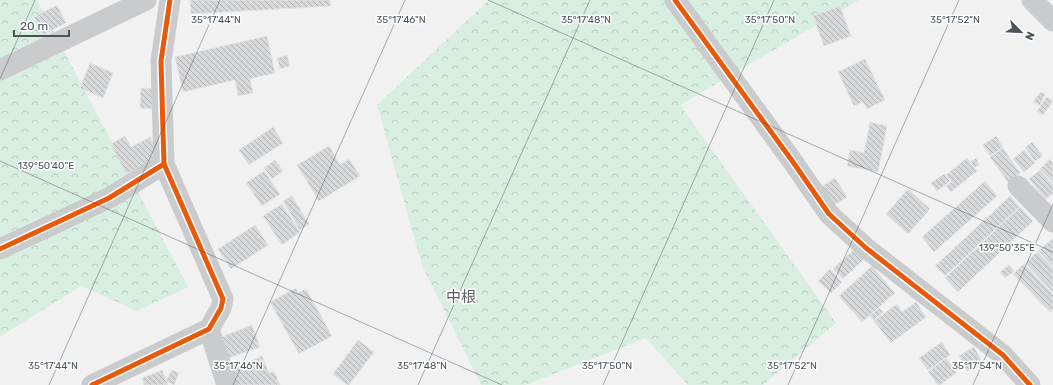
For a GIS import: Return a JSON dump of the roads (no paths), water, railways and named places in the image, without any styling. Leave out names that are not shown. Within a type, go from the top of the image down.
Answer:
[{"type":"street","points":[[0,70],[146,0]]},
{"type":"street","points":[[92,385],[209,329],[221,308],[223,299],[164,164],[161,61],[170,0]]},
{"type":"street","points":[[675,0],[829,214],[872,253],[1003,355],[1030,385]]},
{"type":"street","points":[[1032,0],[1053,21]]},
{"type":"street","points":[[0,249],[109,198],[164,164]]},
{"type":"street","points":[[1018,186],[1053,222]]},
{"type":"street","points":[[209,329],[227,385]]},
{"type":"district","name":"中根","points":[[461,297]]}]
